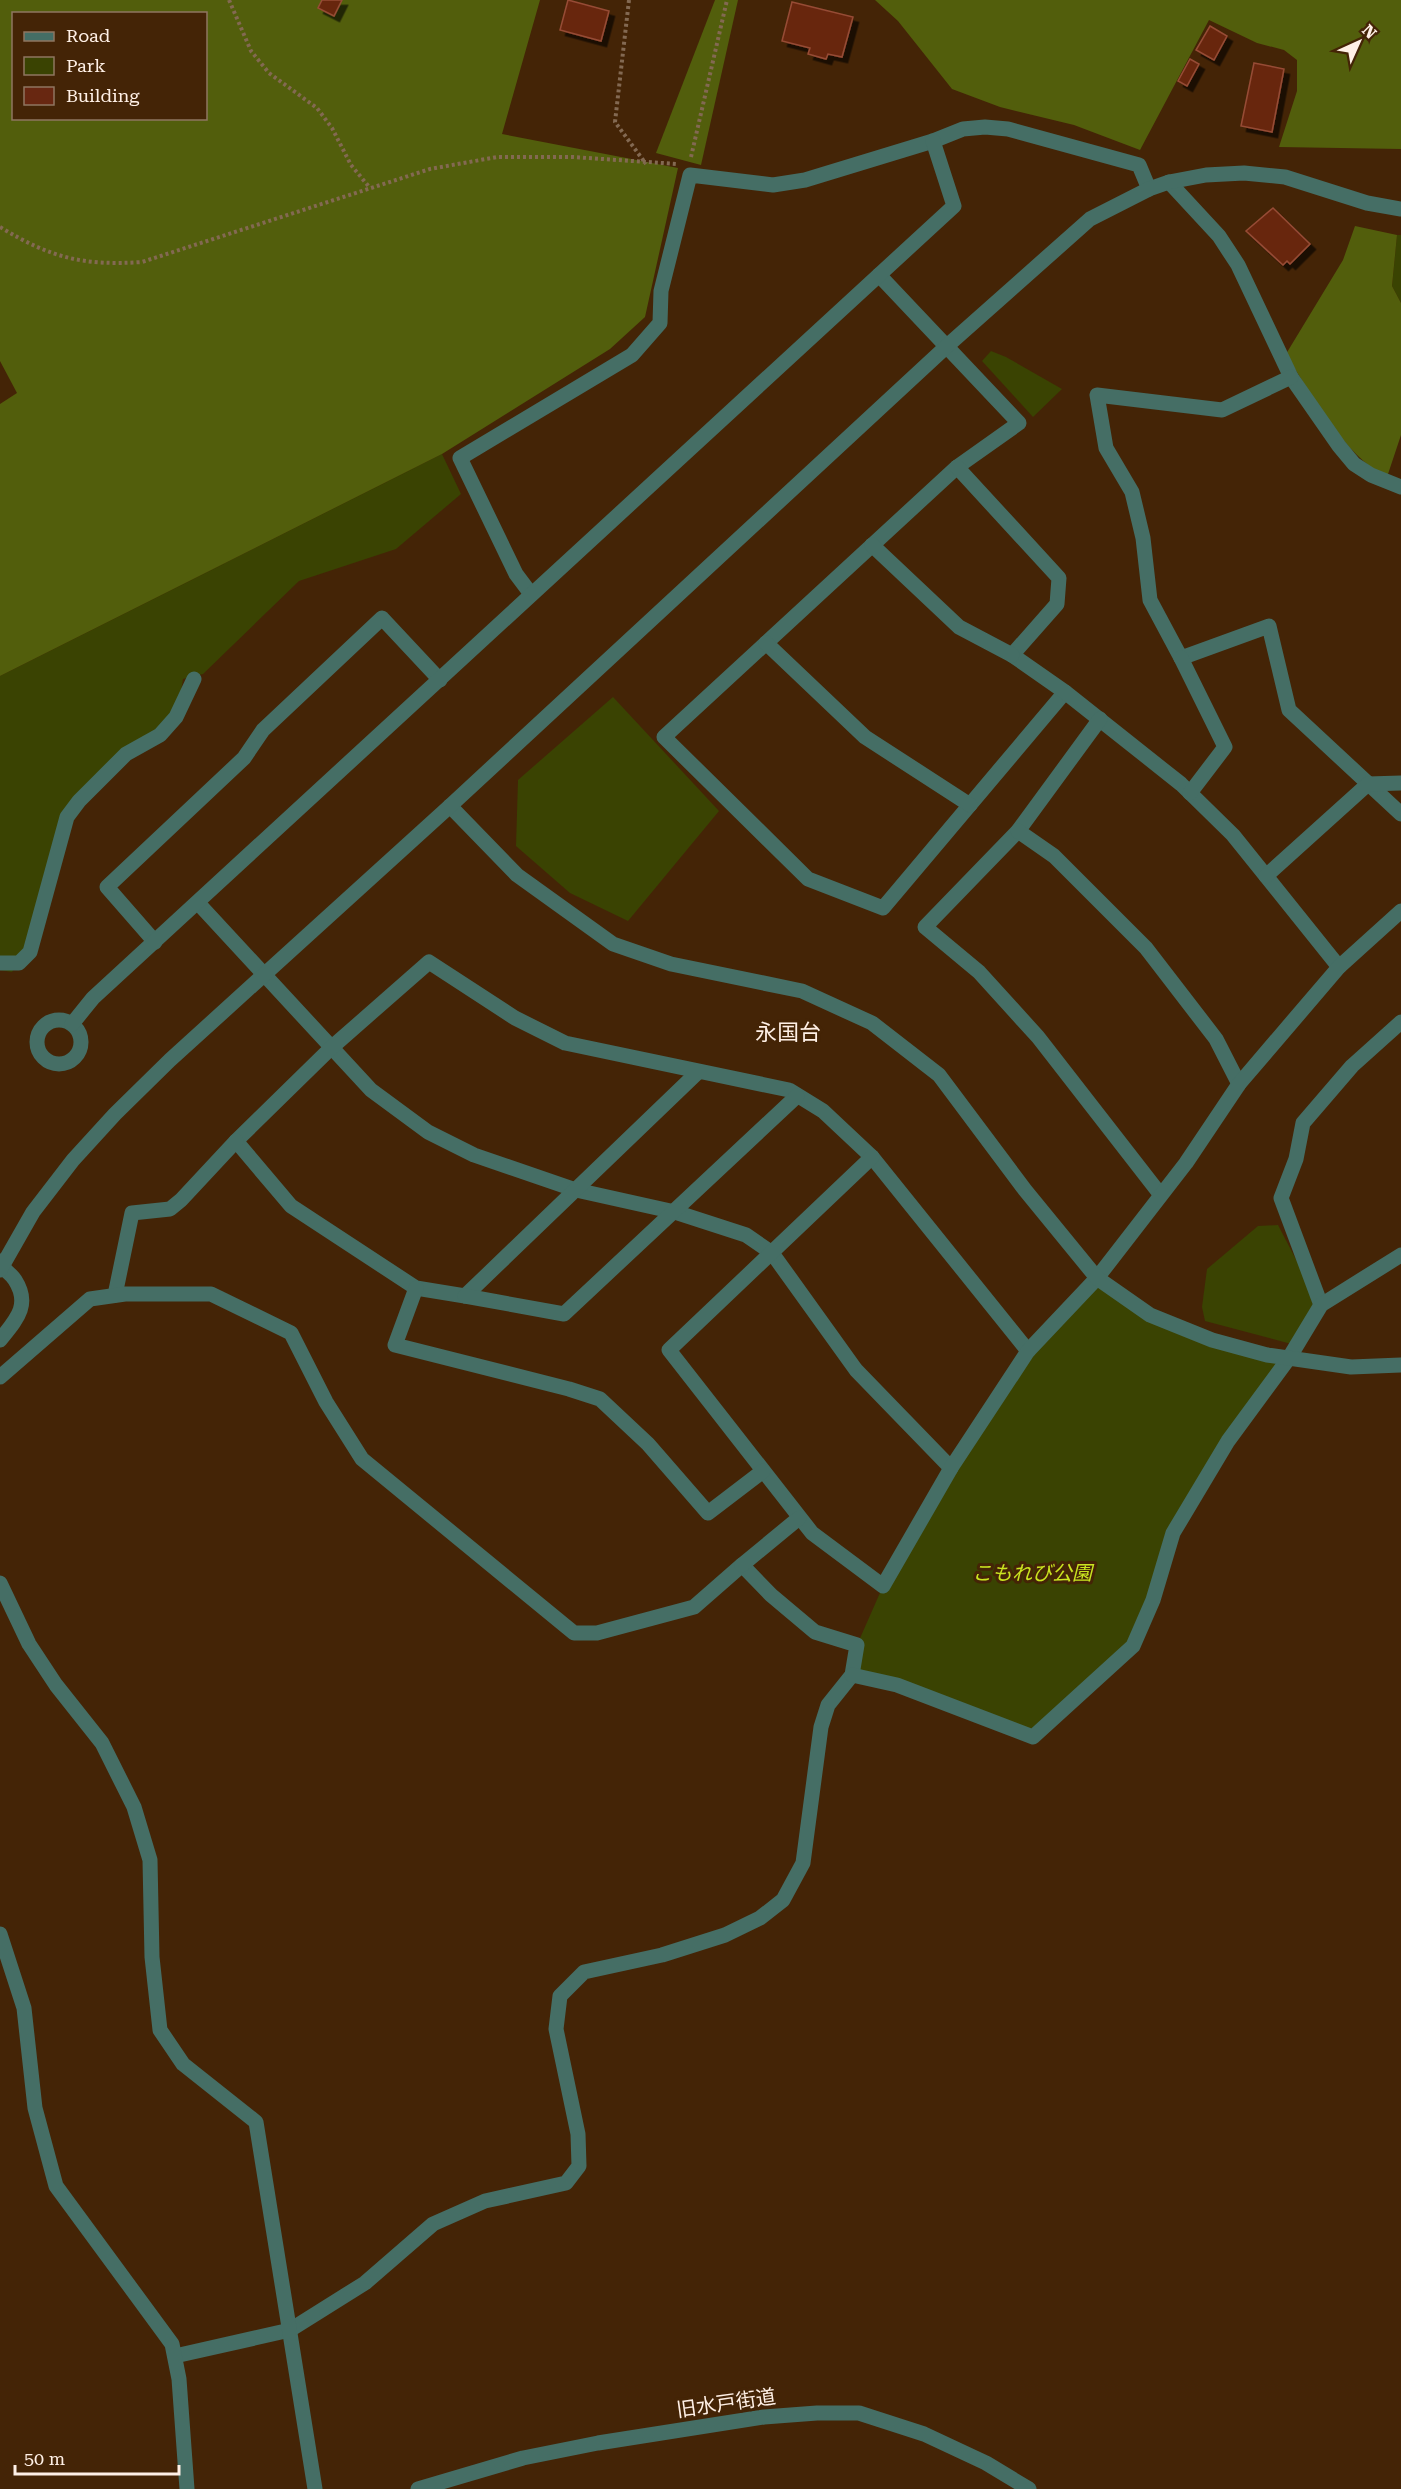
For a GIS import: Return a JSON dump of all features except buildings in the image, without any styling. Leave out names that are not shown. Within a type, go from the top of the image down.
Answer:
[{"type":"street","points":[[531,594],[516,574],[460,458],[632,355],[660,323],[661,291],[689,172],[773,185],[806,180],[933,141],[963,129],[985,127],[1008,129],[1139,165],[1149,189]]},
{"type":"street","points":[[72,1024],[93,998],[954,206],[933,141]]},
{"type":"street","points":[[0,1340],[17,1320],[23,1302],[14,1279],[1,1266],[33,1212],[73,1160],[115,1114],[170,1060],[450,806],[947,346],[1090,219],[1149,189],[1169,182],[1206,175],[1244,172],[1285,177],[1367,203],[1401,209]]},
{"type":"street","points":[[1169,182],[1219,236],[1291,376],[1312,410],[1354,464],[1371,475],[1401,487]]},
{"type":"street","points":[[879,275],[1019,423],[957,467],[664,737],[808,879],[883,908],[1065,692]]},
{"type":"street","points":[[1190,793],[1225,747],[1150,600],[1143,538],[1132,492],[1106,448],[1097,395],[1222,410],[1291,376]]},
{"type":"street","points":[[957,467],[1059,578],[1056,604],[1012,655]]},
{"type":"street","points":[[872,545],[959,627],[1012,655],[1065,692],[1190,793],[1233,835],[1339,967]]},
{"type":"street","points":[[155,942],[107,887],[244,758],[263,730],[382,618],[440,680]]},
{"type":"street","points":[[1181,658],[1269,627],[1289,710],[1401,814]]},
{"type":"street","points":[[766,643],[865,737],[970,805]]},
{"type":"street","points":[[0,963],[19,963],[30,952],[67,818],[79,801],[126,754],[160,735],[176,717],[194,679]]},
{"type":"street","points":[[1100,719],[1018,831],[925,927],[979,972],[1038,1037],[1160,1194]]},
{"type":"street","points":[[1266,876],[1368,784],[1401,783]]},
{"type":"street","points":[[450,806],[517,875],[613,944],[671,964],[802,991],[872,1023],[939,1075],[1025,1190],[1096,1278],[1150,1315],[1212,1340],[1288,1358],[1351,1367],[1401,1365]]},
{"type":"street","points":[[1018,831],[1054,856],[1146,948],[1216,1039],[1239,1084]]},
{"type":"street","points":[[198,903],[371,1090],[428,1132],[474,1155],[576,1190],[675,1212],[746,1235],[772,1253],[856,1370],[951,1468]]},
{"type":"street","points":[[872,1157],[669,1350],[812,1533],[883,1586],[951,1468],[1028,1351],[1096,1278],[1186,1163],[1239,1084],[1339,967],[1401,911]]},
{"type":"street","points":[[115,1296],[132,1213],[170,1209],[181,1200],[236,1141],[331,1048],[429,962],[515,1018],[565,1043],[789,1090],[823,1111],[872,1157],[1028,1351]]},
{"type":"street","points":[[1321,1305],[1281,1198],[1296,1159],[1303,1123],[1352,1066],[1401,1022]]},
{"type":"street","points":[[465,1296],[698,1072]]},
{"type":"street","points":[[236,1141],[291,1206],[416,1288],[564,1314],[797,1096]]},
{"type":"street","points":[[852,1675],[897,1685],[1033,1737],[1133,1646],[1153,1600],[1173,1533],[1228,1440],[1288,1358],[1321,1305],[1401,1255]]},
{"type":"street","points":[[416,1288],[395,1345],[600,1399],[648,1444],[708,1513],[763,1471]]},
{"type":"street","points":[[0,1377],[90,1299],[115,1296],[211,1294],[291,1333],[326,1402],[362,1459],[574,1633],[597,1633],[694,1607],[799,1518]]},
{"type":"street","points":[[175,2356],[290,2330],[365,2283],[433,2224],[485,2201],[566,2183],[579,2166],[578,2134],[556,2029],[560,1996],[584,1972],[662,1955],[725,1935],[760,1918],[783,1900],[803,1863],[821,1727],[828,1705],[852,1675],[857,1645],[815,1632],[742,1565]]},
{"type":"street","points":[[0,1583],[29,1644],[56,1685],[102,1743],[134,1807],[150,1860],[152,1958],[160,2030],[183,2064],[256,2122],[315,2489]]},
{"type":"street","points":[[0,1934],[24,2008],[35,2108],[56,2186],[172,2344],[179,2379],[187,2489]]},
{"type":"street","name":"旧水戸街道","points":[[418,2489],[523,2458],[588,2445],[764,2417],[859,2413],[924,2434],[986,2463],[1029,2489]]},
{"type":"path","points":[[229,0],[252,51],[268,73],[317,108],[332,128],[351,165],[369,188]]},
{"type":"path","points":[[629,0],[615,122],[645,164]]},
{"type":"path","points":[[689,172],[728,0]]},
{"type":"path","points":[[0,227],[47,253],[74,261],[109,265],[142,262],[430,168],[497,157],[573,157],[645,164],[681,164],[689,172]]},
{"type":"green space","points":[[0,0],[540,0],[502,134],[678,168],[645,317],[610,349],[442,454],[0,676],[0,404],[17,393],[0,361]]},
{"type":"green space","points":[[715,0],[738,0],[701,165],[656,153]]},
{"type":"green space","points":[[875,0],[1401,0],[1401,149],[1279,147],[1297,91],[1297,60],[1284,50],[1257,43],[1209,20],[1140,150],[1074,125],[1000,107],[952,89],[898,21]]},
{"type":"green space","points":[[1355,226],[1397,235],[1392,286],[1401,303],[1401,435],[1387,477],[1372,468],[1343,440],[1317,405],[1286,354],[1343,260]]},
{"type":"green space","points":[[1397,235],[1401,235],[1401,303],[1392,286]]},
{"type":"green space","points":[[991,351],[1062,389],[1033,417],[982,361]]},
{"type":"green space","points":[[442,454],[461,494],[396,549],[299,581],[203,674],[183,679],[178,709],[65,814],[24,953],[12,972],[0,970],[0,676]]},
{"type":"green space","points":[[613,697],[719,811],[628,921],[570,893],[516,846],[518,780]]},
{"type":"green space","points":[[1278,1225],[1302,1271],[1313,1304],[1295,1345],[1205,1321],[1202,1307],[1207,1269],[1258,1226]]},
{"type":"green space","name":"こもれび公園","points":[[1097,1278],[1150,1315],[1289,1358],[1173,1533],[1133,1646],[1033,1737],[852,1675],[857,1645],[883,1586],[1028,1351]]},
{"type":"district","name":"永国台","points":[[788,1032]]}]
